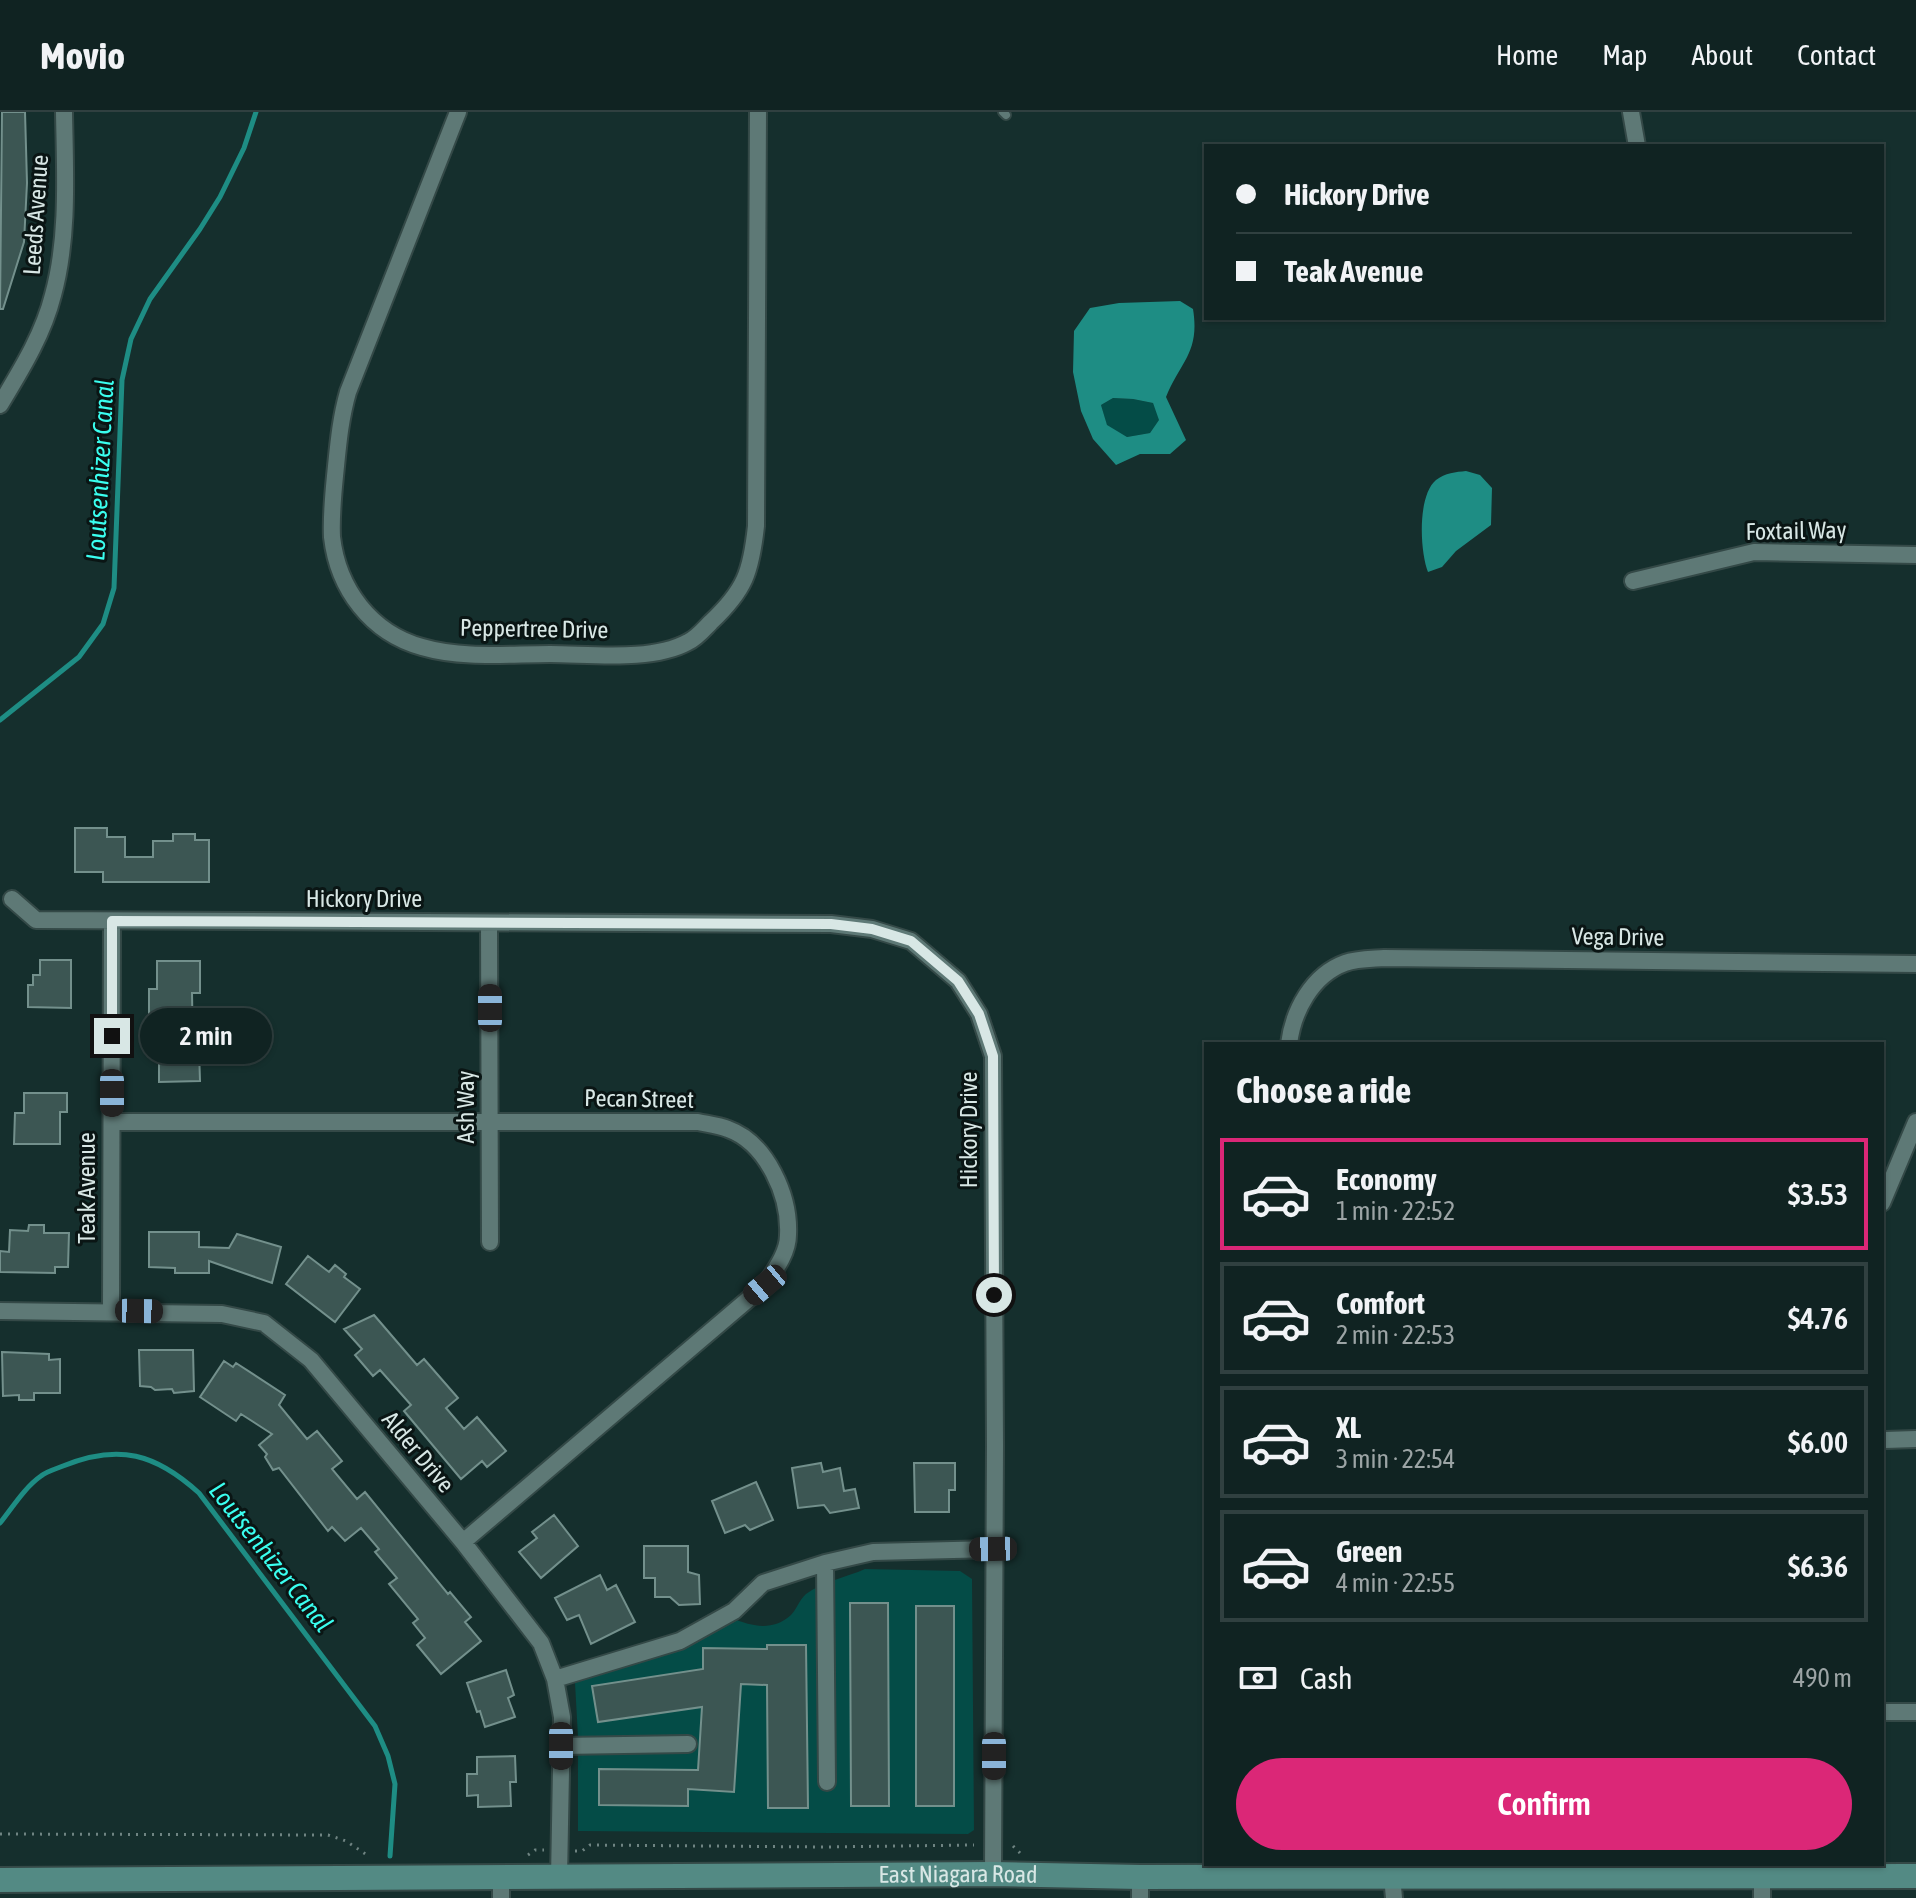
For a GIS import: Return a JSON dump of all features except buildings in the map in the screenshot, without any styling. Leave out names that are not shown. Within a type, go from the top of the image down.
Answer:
[{"type":"street","name":"Leeds Avenue","points":[[0,405],[35,345],[53,296],[62,250],[64,112]]},
{"type":"street","name":"Peppertree Drive","points":[[458,112],[353,377],[340,419],[332,535],[337,563],[346,587],[366,615],[398,639],[423,648],[455,653],[614,654],[645,654],[688,642],[737,596],[752,563],[756,526],[758,112]]},
{"type":"street","points":[[1631,112],[1637,144]]},
{"type":"street","name":"Foxtail Way","points":[[1633,581],[1754,552],[1916,555]]},
{"type":"street","name":"Hickory Drive","points":[[12,899],[36,920],[831,924],[872,929],[911,941],[958,981],[979,1014],[993,1056],[993,1874]]},
{"type":"street","name":"Teak Avenue","points":[[111,1311],[112,921]]},
{"type":"street","name":"Ash Way","points":[[489,923],[490,1242]]},
{"type":"street","name":"Vega Drive","points":[[1290,1042],[1302,998],[1324,977],[1345,963],[1384,958],[1916,964]]},
{"type":"street","name":"Pecan Street","points":[[112,1122],[698,1122],[730,1129],[753,1145],[779,1181],[789,1238],[780,1263],[765,1285],[463,1542]]},
{"type":"street","points":[[1884,1198],[1916,1122]]},
{"type":"street","name":"Alder Drive","points":[[0,1311],[222,1314],[264,1323],[311,1360],[463,1542],[541,1643],[555,1679],[562,1717],[559,1878]]},
{"type":"street","points":[[1884,1438],[1916,1439]]},
{"type":"street","points":[[555,1679],[680,1641],[734,1611],[763,1583],[825,1563],[873,1552],[993,1549]]},
{"type":"street","points":[[825,1563],[827,1782]]},
{"type":"street","points":[[1884,1712],[1916,1712]]},
{"type":"street","points":[[561,1746],[688,1744]]},
{"type":"street","name":"East Niagara Road","points":[[0,1880],[501,1888],[559,1878],[993,1874],[1140,1888],[1393,1887],[1916,1876]]},
{"type":"path","points":[[0,1834],[328,1835],[346,1841],[372,1857]]},
{"type":"path","points":[[524,1857],[535,1850],[582,1851],[590,1845],[974,1845]]},
{"type":"shaded area","points":[[1180,301],[1193,309],[1194,336],[1188,356],[1166,397],[1186,440],[1170,454],[1140,454],[1116,465],[1093,439],[1081,411],[1073,372],[1074,331],[1090,308],[1119,303]],"holes":[[[1113,398],[1153,403],[1159,420],[1150,433],[1127,437],[1107,425],[1101,405]]]},
{"type":"shaded area","points":[[1113,398],[1153,403],[1160,419],[1150,433],[1127,437],[1107,426],[1101,405]]},
{"type":"shaded area","points":[[1466,471],[1480,475],[1492,488],[1491,525],[1456,551],[1442,567],[1428,572],[1422,538],[1426,498],[1436,480]]},
{"type":"shaded area","points":[[865,1569],[960,1571],[972,1579],[974,1830],[968,1834],[578,1831],[575,1683],[673,1651],[732,1618],[755,1625],[777,1623],[791,1615],[812,1590]]},
{"type":"waterway","name":"Loutsenhizer Canal","points":[[0,720],[79,657],[103,624],[114,588],[122,380],[131,339],[150,299],[220,197],[244,148],[256,112]]},
{"type":"waterway","name":"Loutsenhizer Canal","points":[[0,1523],[24,1492],[43,1474],[102,1455],[136,1456],[152,1461],[199,1493],[375,1726],[388,1756],[395,1784],[390,1856]]},
{"type":"route","points":[[112,1036],[112,921],[831,924],[872,929],[911,941],[958,981],[979,1014],[993,1056],[994,1295]]}]
